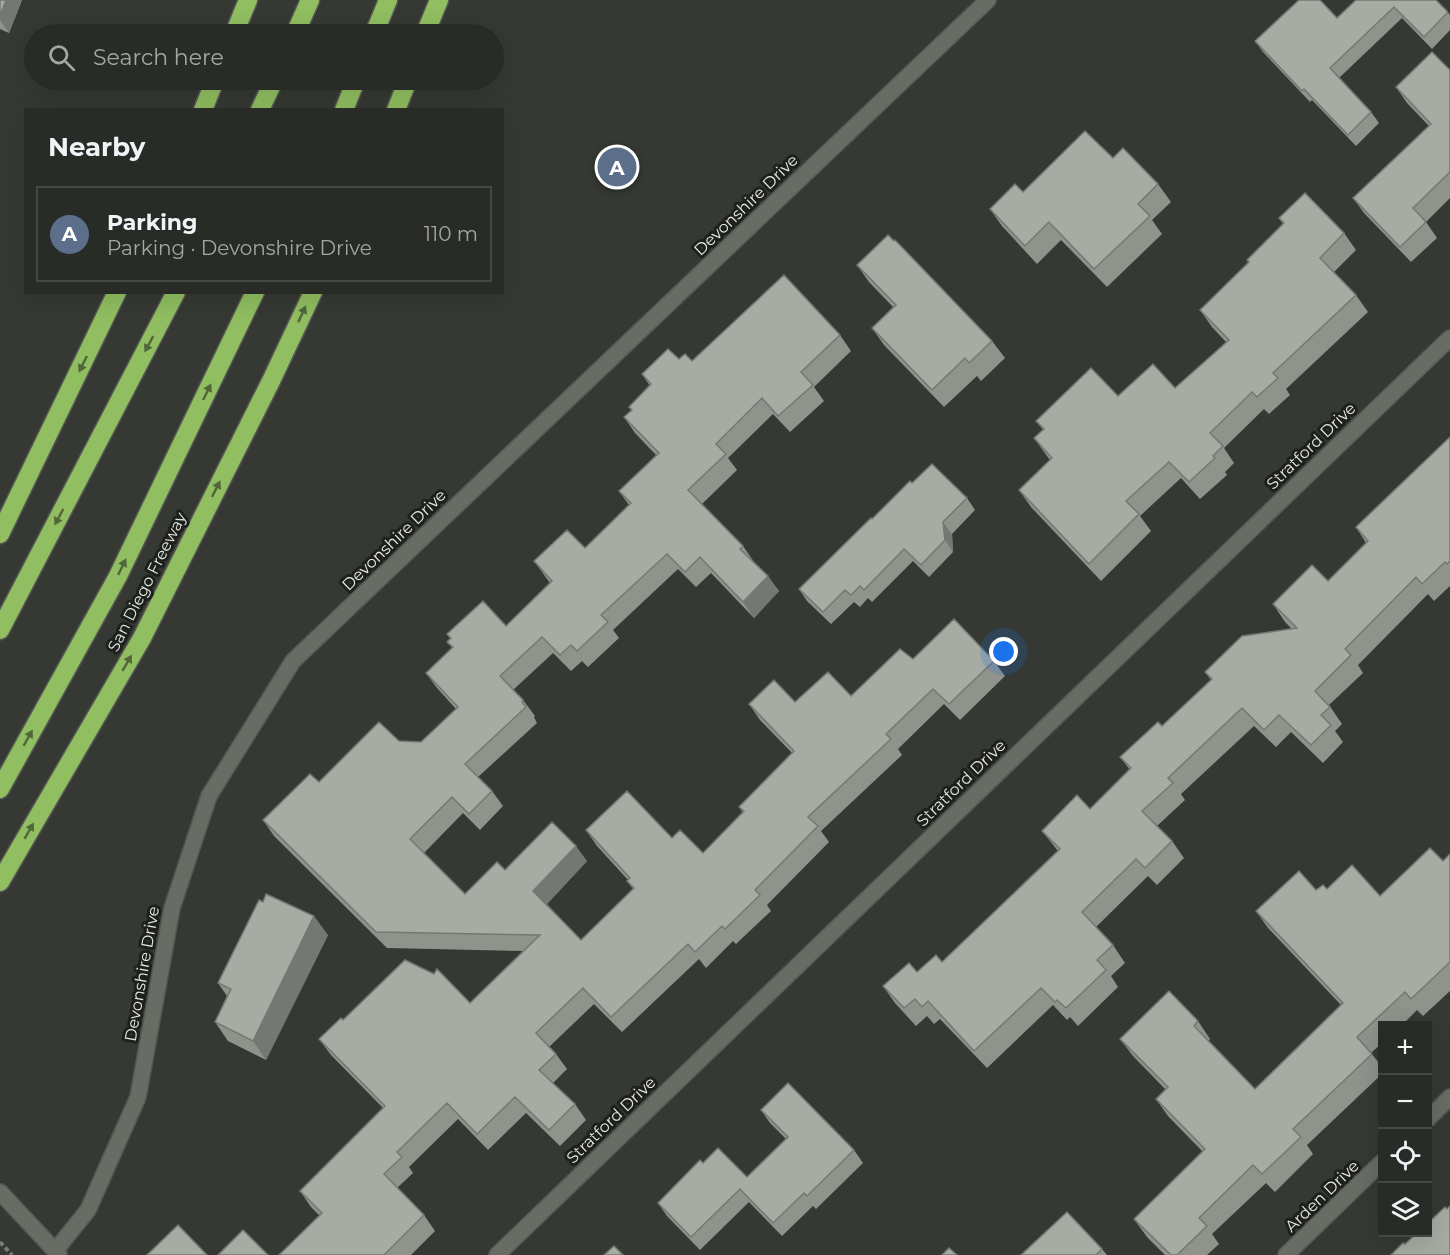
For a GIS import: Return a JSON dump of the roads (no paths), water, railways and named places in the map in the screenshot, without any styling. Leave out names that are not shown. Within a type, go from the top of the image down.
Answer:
[{"type":"highway","points":[[238,24],[248,0]]},
{"type":"highway","points":[[299,24],[310,0]]},
{"type":"highway","points":[[378,24],[388,0]]},
{"type":"highway","points":[[430,24],[439,0]]},
{"type":"highway","points":[[204,108],[211,90]]},
{"type":"highway","points":[[261,108],[269,90]]},
{"type":"highway","points":[[345,108],[353,90]]},
{"type":"highway","points":[[397,108],[404,90]]},
{"type":"highway","points":[[0,534],[116,294]]},
{"type":"highway","points":[[0,630],[175,294]]},
{"type":"highway","points":[[0,789],[118,576],[254,294]]},
{"type":"highway","name":"San Diego Freeway","points":[[0,882],[142,638],[312,294]]},
{"type":"street","name":"Devonshire Drive","points":[[57,1253],[88,1210],[138,1097],[172,908],[209,796],[293,661],[988,0]]},
{"type":"street","name":"Stratford Drive","points":[[497,1255],[1450,338]]},
{"type":"street","points":[[1432,1115],[1450,1097]]},
{"type":"street","name":"Arden Drive","points":[[1286,1255],[1378,1167]]},
{"type":"street","points":[[0,1192],[57,1253]]},
{"type":"place","name":"Parking","points":[[617,167]]}]
